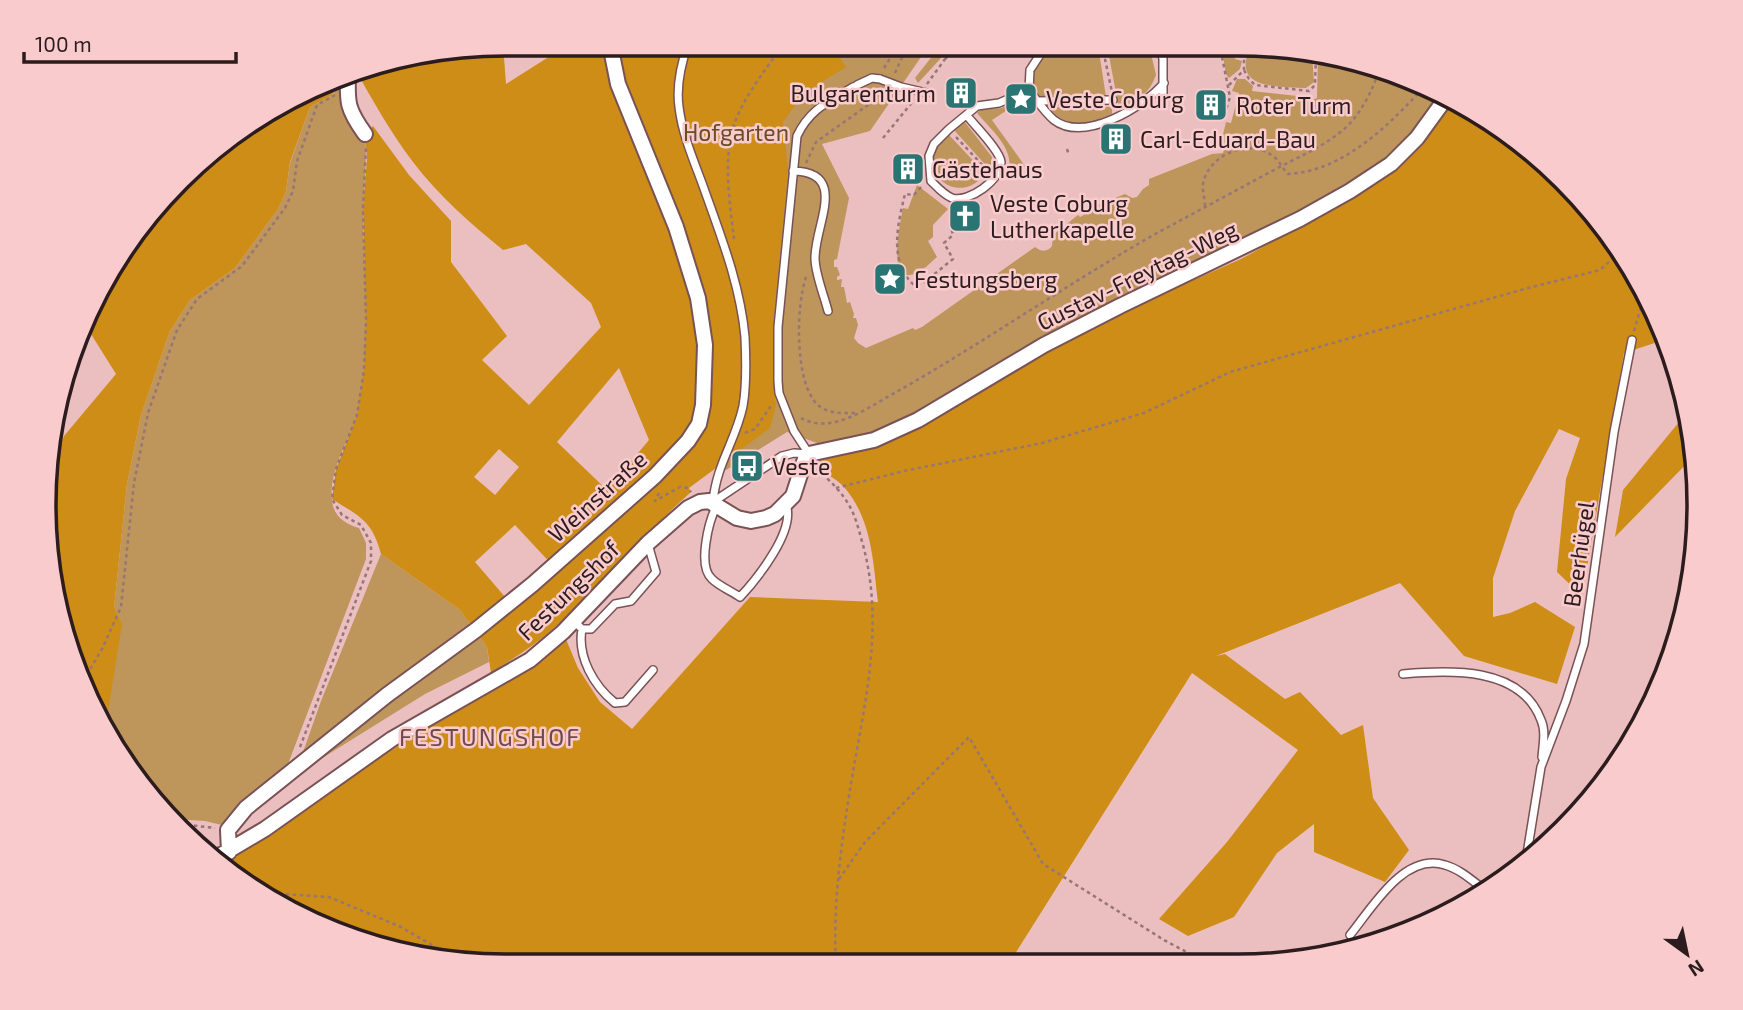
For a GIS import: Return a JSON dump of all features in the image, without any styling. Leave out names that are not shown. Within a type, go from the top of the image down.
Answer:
[{"type":"street","name":"Weinstraße","points":[[228,830],[246,808],[387,695],[476,630],[533,584],[655,477],[688,442],[699,424],[703,405],[705,345],[698,298],[676,227],[618,84],[612,56]]},
{"type":"street","points":[[348,85],[347,101],[352,116],[365,134]]},
{"type":"street","name":"Gustav-Freytag-Weg","points":[[815,452],[842,449],[874,440],[918,420],[1044,345],[1258,241],[1350,191],[1391,164],[1417,138],[1441,104]]},
{"type":"street","points":[[715,503],[737,518],[751,521],[766,518],[786,505],[793,496],[805,459],[815,452]]},
{"type":"street","name":"Festungshof","points":[[223,854],[265,829],[391,739],[523,664],[578,625],[648,543],[688,508],[704,500],[715,503]]},
{"type":"street","points":[[222,853],[228,830]]},
{"type":"lane","points":[[684,56],[680,68],[679,106],[691,154],[731,266],[745,338],[743,405],[715,481],[715,503],[706,540],[707,572],[710,579],[740,597],[758,579],[781,538],[789,512],[786,505]]},
{"type":"lane","points":[[1037,56],[1030,69],[1029,90],[1054,120],[1069,127],[1088,128],[1105,122],[1150,98],[1164,83]]},
{"type":"lane","points":[[1161,56],[1163,101]]},
{"type":"lane","points":[[815,452],[794,431],[779,393],[778,327],[797,136],[817,108],[855,86],[879,78],[923,92]]},
{"type":"lane","points":[[969,118],[999,155],[999,172],[994,179],[967,199],[952,198],[931,181],[929,156],[934,144],[977,106],[999,103],[1029,90]]},
{"type":"lane","points":[[1038,102],[1112,96]]},
{"type":"lane","points":[[793,171],[813,173],[825,192],[815,259],[828,311]]},
{"type":"lane","name":"Beerhügel","points":[[1541,767],[1584,644],[1614,432],[1632,341]]},
{"type":"lane","points":[[715,503],[782,456],[815,452]]},
{"type":"lane","points":[[648,543],[656,572],[631,601],[615,604],[591,629],[578,625],[584,660],[605,695],[615,704],[625,702],[653,670]]},
{"type":"lane","name":"Beerhügel","points":[[1403,674],[1433,671],[1488,677],[1509,684],[1526,695],[1544,729],[1541,767],[1528,848]]},
{"type":"lane","points":[[1350,935],[1400,875],[1417,866],[1435,863],[1446,865],[1476,885]]},
{"type":"path","points":[[734,238],[729,188],[730,139],[751,92],[775,56]]},
{"type":"path","points":[[879,78],[892,56]]},
{"type":"path","points":[[891,79],[902,56]]},
{"type":"path","points":[[945,56],[945,60]]},
{"type":"path","points":[[883,138],[923,92],[949,56]]},
{"type":"path","points":[[1104,56],[1112,96]]},
{"type":"path","points":[[1244,56],[1244,71],[1255,85],[1309,91],[1315,85],[1315,63]]},
{"type":"path","points":[[1222,57],[1230,97],[1224,116]]},
{"type":"path","points":[[1229,85],[1244,71]]},
{"type":"path","points":[[786,409],[809,422],[834,423],[950,360],[1095,268],[1205,206],[1321,147],[1346,128],[1360,110],[1375,78]]},
{"type":"path","points":[[803,172],[816,142],[868,105],[886,88]]},
{"type":"path","points":[[88,672],[121,607],[136,471],[148,413],[177,330],[197,299],[242,266],[285,208],[293,191],[297,161],[317,105],[339,93]]},
{"type":"path","points":[[1205,206],[1203,184],[1212,164],[1230,152],[1262,150],[1273,156],[1289,174],[1296,174],[1339,159],[1377,132],[1417,93]]},
{"type":"path","points":[[949,129],[994,179]]},
{"type":"path","points":[[299,748],[372,551],[371,543],[361,525],[342,515],[332,499],[336,469],[357,415],[365,370],[365,134]]},
{"type":"path","points":[[1067,149],[1069,155]]},
{"type":"path","points":[[931,181],[924,181],[920,191],[914,195],[905,194],[897,229],[898,254],[905,277],[914,285],[922,284],[953,259],[944,243],[953,235],[950,223],[967,199]]},
{"type":"path","points":[[815,259],[805,281],[799,309],[798,331],[802,367],[817,405],[830,412],[855,413]]},
{"type":"path","points":[[836,488],[1042,443],[1144,413],[1230,372],[1600,270],[1613,259]]},
{"type":"path","points":[[1632,341],[1641,307]]},
{"type":"path","points":[[735,430],[745,433],[755,429],[779,393]]},
{"type":"path","points":[[815,452],[814,466],[836,488],[857,521],[869,566],[874,603],[874,636],[866,701],[849,797],[839,879],[834,930],[835,954]]},
{"type":"path","points":[[664,487],[655,500],[680,487],[688,488],[691,492]]},
{"type":"path","points":[[839,879],[865,842],[969,737],[1043,864],[1190,954]]},
{"type":"path","points":[[191,825],[228,830]]},
{"type":"path","points":[[281,894],[329,897],[401,927],[438,949]]},
{"type":"green space","points":[[504,56],[506,84],[550,56],[839,56],[846,67],[804,93],[783,122],[788,170],[773,326],[776,405],[770,428],[689,488],[691,492],[571,613],[538,641],[491,673],[487,647],[460,610],[381,554],[364,520],[332,499],[336,469],[357,415],[364,370],[366,321],[363,208],[367,159],[365,134],[373,126],[409,175],[451,221],[451,262],[507,336],[482,360],[529,405],[601,327],[591,303],[526,244],[503,250],[444,197],[405,151],[361,80],[389,71],[446,60]],"holes":[[[619,368],[649,440],[607,490],[557,442]],[[499,449],[519,467],[495,495],[474,477]],[[515,525],[556,569],[512,605],[475,562]]]},
{"type":"green space","name":"Hofgarten","points":[[620,56],[922,56],[870,131],[822,144],[849,198],[834,267],[837,267],[840,275],[837,280],[842,279],[841,287],[844,287],[847,303],[850,302],[853,318],[856,318],[858,325],[854,338],[866,348],[913,328],[915,330],[922,327],[1035,247],[1048,249],[1052,246],[1053,235],[1078,215],[1084,215],[1083,211],[1125,194],[1132,198],[1137,197],[1149,185],[1149,179],[1212,154],[1223,153],[1225,146],[1222,139],[1226,122],[1231,123],[1239,93],[1232,91],[1237,79],[1245,79],[1253,86],[1252,91],[1306,97],[1309,102],[1317,98],[1318,64],[1354,71],[1435,101],[1400,147],[1340,190],[1251,236],[1083,316],[997,363],[919,412],[870,434],[834,443],[817,443],[787,432],[726,470],[720,466]]},
{"type":"green space","points":[[932,56],[941,56],[918,83],[915,78]]},
{"type":"green space","points":[[1040,56],[1100,56],[1106,97],[1034,96],[1028,81]]},
{"type":"green space","points":[[1109,56],[1152,56],[1156,75],[1150,87],[1142,96],[1119,109]]},
{"type":"green space","points":[[1223,56],[1234,56],[1235,59],[1242,61],[1240,69],[1229,78]]},
{"type":"green space","points":[[1247,56],[1267,57],[1313,63],[1314,82],[1306,88],[1259,83],[1251,78]]},
{"type":"green space","points":[[338,88],[346,118],[365,134],[363,220],[366,352],[359,406],[336,468],[332,500],[335,511],[341,518],[359,528],[366,543],[366,559],[288,764],[280,777],[226,826],[186,820],[149,778],[107,713],[127,484],[141,415],[170,331],[190,300],[235,268],[278,209],[286,192],[290,163],[310,107],[332,95]]},
{"type":"green space","points":[[335,89],[332,95],[310,107],[290,162],[286,192],[278,209],[235,268],[190,300],[170,331],[141,415],[127,484],[114,608],[122,624],[108,714],[90,677],[71,621],[60,564],[56,505],[60,446],[64,436],[116,374],[90,333],[116,280],[149,232],[167,209],[209,167],[232,149],[280,116]]},
{"type":"green space","points":[[1016,99],[1018,103],[992,120],[1025,166],[1010,179],[1007,174],[1009,157],[1006,149],[977,113],[980,110],[1002,108]]},
{"type":"green space","points":[[1057,107],[1112,107],[1112,114],[1080,124],[1066,121],[1049,110]]},
{"type":"green space","points":[[1447,108],[1487,132],[1534,167],[1576,209],[1611,256],[1641,306],[1656,342],[1624,353],[1582,596],[1557,572],[1566,479],[1580,438],[1559,429],[1515,511],[1493,578],[1493,617],[1535,602],[1575,627],[1557,684],[1464,656],[1400,583],[1216,656],[1225,654],[1285,699],[1300,692],[1341,735],[1363,725],[1373,798],[1409,850],[1385,882],[1314,852],[1314,824],[1277,853],[1234,917],[1188,936],[1159,919],[1227,842],[1298,750],[1192,673],[1015,954],[505,954],[446,950],[389,939],[333,920],[280,894],[223,854],[563,632],[578,668],[600,702],[632,729],[750,597],[878,602],[870,542],[860,513],[844,487],[821,470],[815,462],[1000,375],[1113,316],[1241,259],[1361,191],[1395,168],[1426,138]]},
{"type":"green space","points":[[964,121],[992,157],[991,171],[954,130]]},
{"type":"green space","points":[[949,135],[983,171],[975,177],[978,181],[969,186],[950,186],[942,181],[933,167],[937,148]]},
{"type":"green space","points":[[917,185],[948,209],[933,225],[933,237],[928,241],[937,257],[917,273],[905,275],[900,270],[898,261],[898,237],[903,208],[908,209]]},
{"type":"green space","points":[[1679,422],[1685,465],[1615,537],[1623,490]]},
{"type":"green space","points":[[381,554],[460,610],[487,647],[489,662],[425,694],[295,775],[321,701]]},
{"type":"place","name":"Bulgarenturm","points":[[961,93]]},
{"type":"place","name":"Veste Coburg","points":[[1021,99]]},
{"type":"place","name":"Roter Turm","points":[[1211,105]]},
{"type":"place","name":"Carl-Eduard-Bau","points":[[1116,139]]},
{"type":"place","name":"Gästehaus","points":[[908,169]]},
{"type":"place","name":"Veste Coburg Lutherkapelle","points":[[965,216]]},
{"type":"place","name":"Festungsberg","points":[[890,279]]},
{"type":"place","name":"Veste","points":[[747,466]]},
{"type":"district","name":"FESTUNGSHOF","points":[[490,736]]}]
